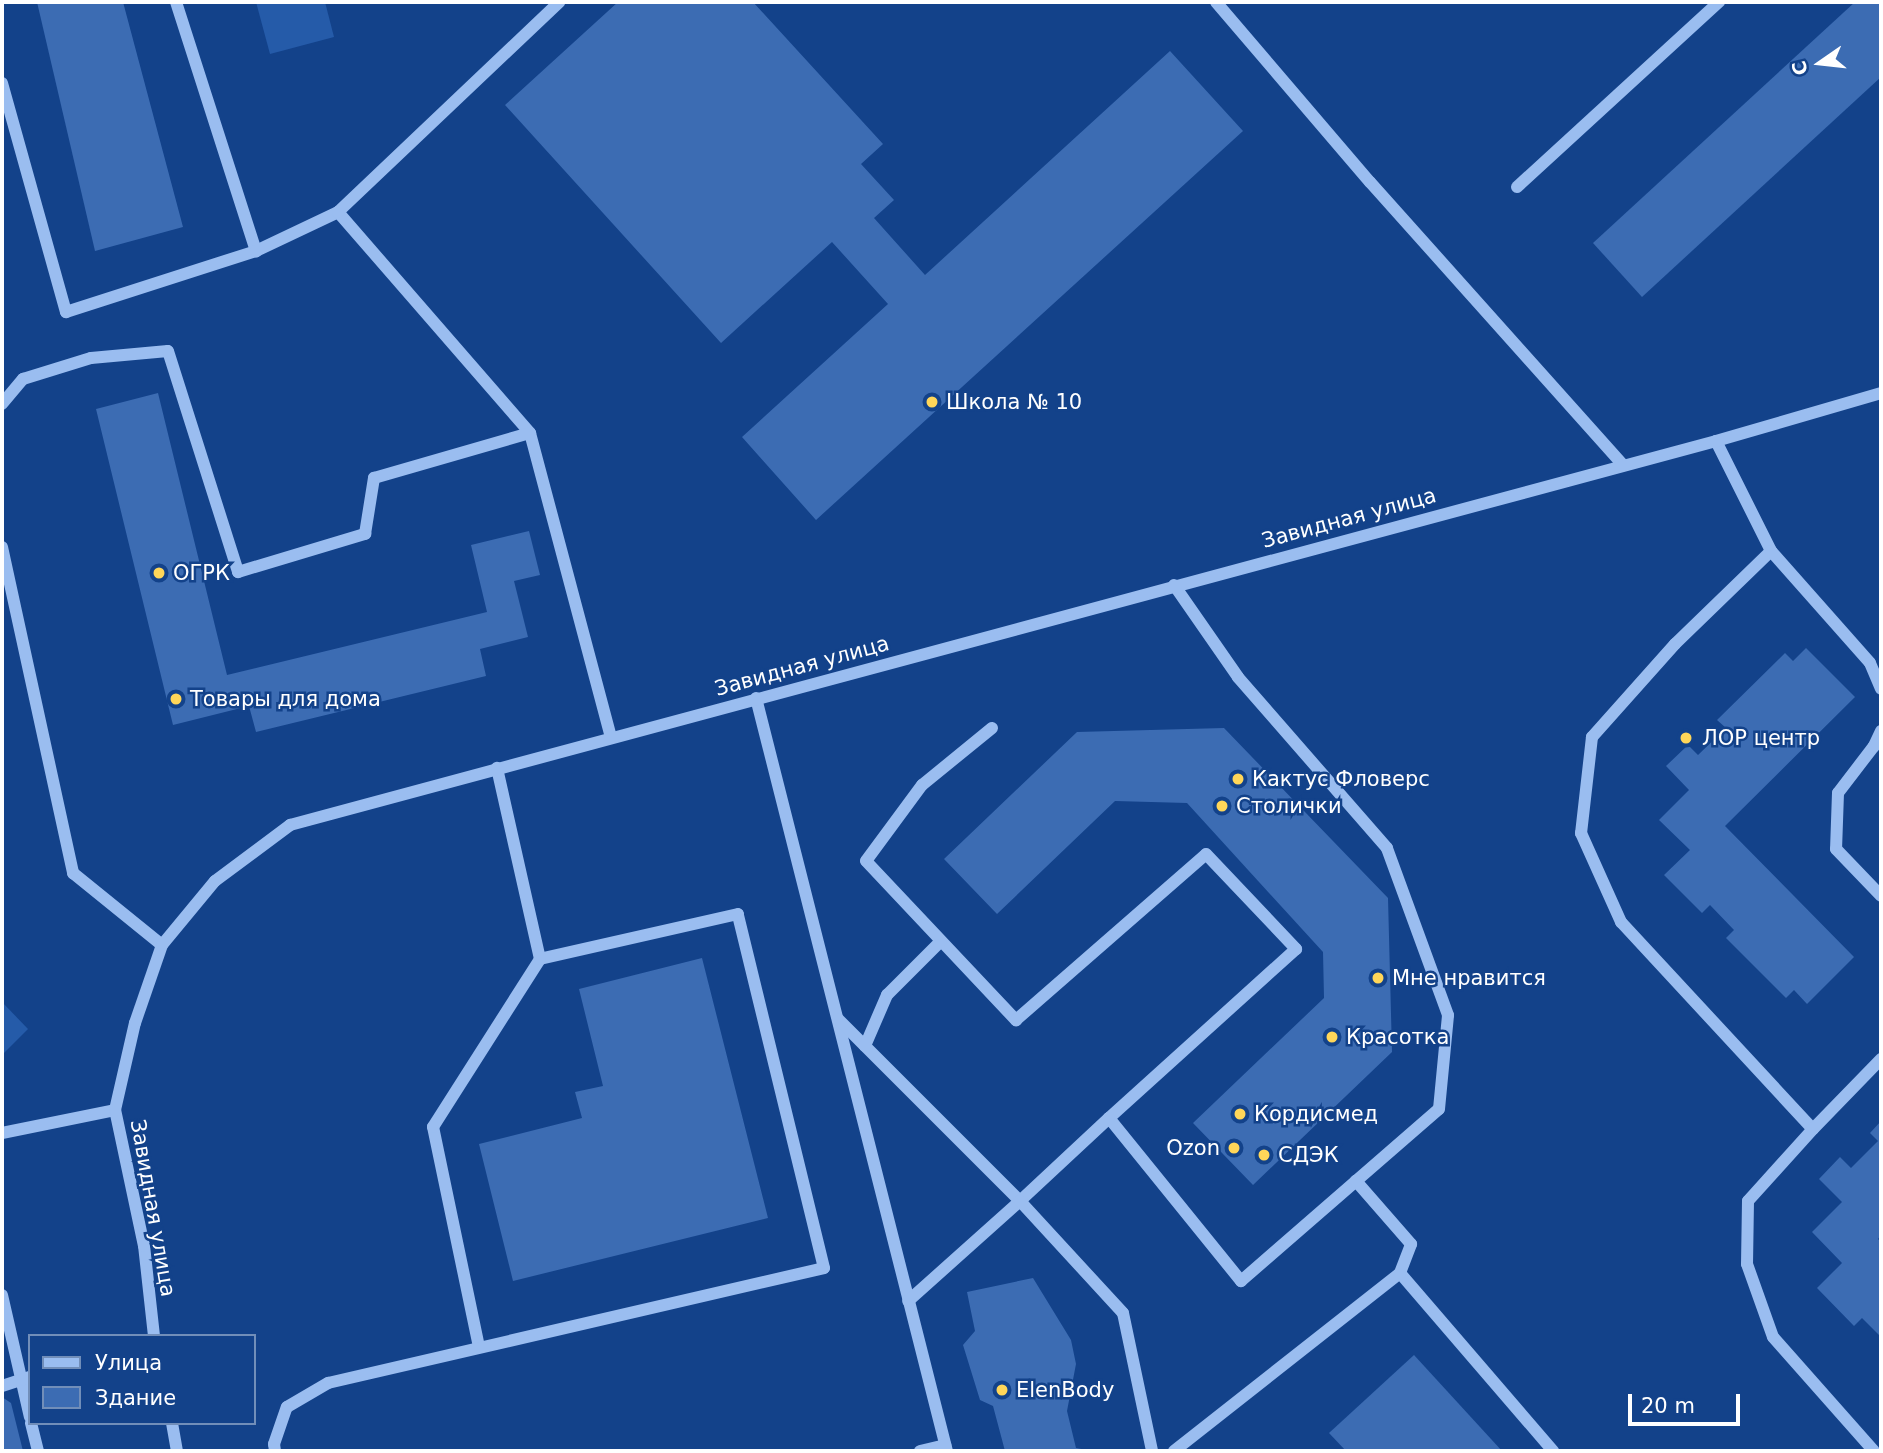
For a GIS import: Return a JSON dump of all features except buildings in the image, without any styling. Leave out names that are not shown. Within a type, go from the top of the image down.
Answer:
[{"type":"street","points":[[176,2],[256,251]]},
{"type":"street","points":[[2,83],[66,312],[256,251],[338,212],[559,2]]},
{"type":"street","points":[[1216,2],[1370,182],[1623,465]]},
{"type":"street","points":[[1517,187],[1719,2]]},
{"type":"street","points":[[338,212],[530,433],[611,737]]},
{"type":"street","points":[[2,404],[23,379],[91,358],[167,351],[238,572],[365,534],[374,478],[530,433]]},
{"type":"street","name":"Завидная улица","points":[[152,1334],[144,1246],[116,1110],[135,1023],[163,945],[215,881],[290,825],[1716,441],[1881,393]]},
{"type":"street","points":[[1716,441],[1771,551],[1870,663],[1881,689]]},
{"type":"street","points":[[2,547],[73,873],[163,945]]},
{"type":"street","points":[[1771,551],[1675,644],[1592,737],[1581,833],[1621,922],[1813,1129]]},
{"type":"street","points":[[1109,1118],[1241,1281],[1439,1109],[1448,1015],[1387,848],[1238,677],[1174,585]]},
{"type":"street","points":[[756,698],[946,1448],[920,1451]]},
{"type":"street","points":[[908,1301],[1296,949],[1206,854],[1016,1020],[866,861],[922,785],[992,728]]},
{"type":"street","points":[[1881,731],[1874,746],[1838,793],[1836,849],[1881,896]]},
{"type":"street","points":[[496,768],[540,959]]},
{"type":"street","points":[[275,1451],[274,1444],[287,1407],[328,1383],[479,1348],[824,1268],[738,914],[540,959],[433,1127],[479,1348]]},
{"type":"street","points":[[865,1046],[887,995],[941,941]]},
{"type":"street","points":[[837,1018],[1020,1201],[1123,1313],[1152,1451]]},
{"type":"street","points":[[1874,1451],[1773,1337],[1747,1264],[1748,1201],[1881,1059]]},
{"type":"street","points":[[2,1133],[116,1110]]},
{"type":"street","points":[[1174,1451],[1400,1273],[1411,1244],[1356,1181]]},
{"type":"street","points":[[1400,1273],[1553,1451]]},
{"type":"street","points":[[2,1294],[25,1379],[28,1402]]},
{"type":"street","points":[[2,1385],[25,1379]]},
{"type":"street","points":[[32,1425],[38,1451]]},
{"type":"street","points":[[172,1425],[177,1451]]},
{"type":"shaded area","points":[[256,2],[325,2],[334,37],[270,54]]},
{"type":"shaded area","points":[[2,1002],[28,1029],[2,1055]]},
{"type":"place","name":"Школа № 10","points":[[932,402]]},
{"type":"place","name":"ОГРК","points":[[159,573]]},
{"type":"place","name":"Товары для дома","points":[[176,699]]},
{"type":"place","name":"ЛОР центр","points":[[1686,738]]},
{"type":"place","name":"Кактус Фловерс","points":[[1238,779]]},
{"type":"place","name":"Столички","points":[[1222,806]]},
{"type":"place","name":"Мне нравится","points":[[1378,978]]},
{"type":"place","name":"Красотка","points":[[1332,1037]]},
{"type":"place","name":"Кордисмед","points":[[1240,1114]]},
{"type":"place","name":"Ozon","points":[[1234,1148]]},
{"type":"place","name":"СДЭК","points":[[1264,1155]]},
{"type":"place","name":"ElenBody","points":[[1002,1390]]}]
